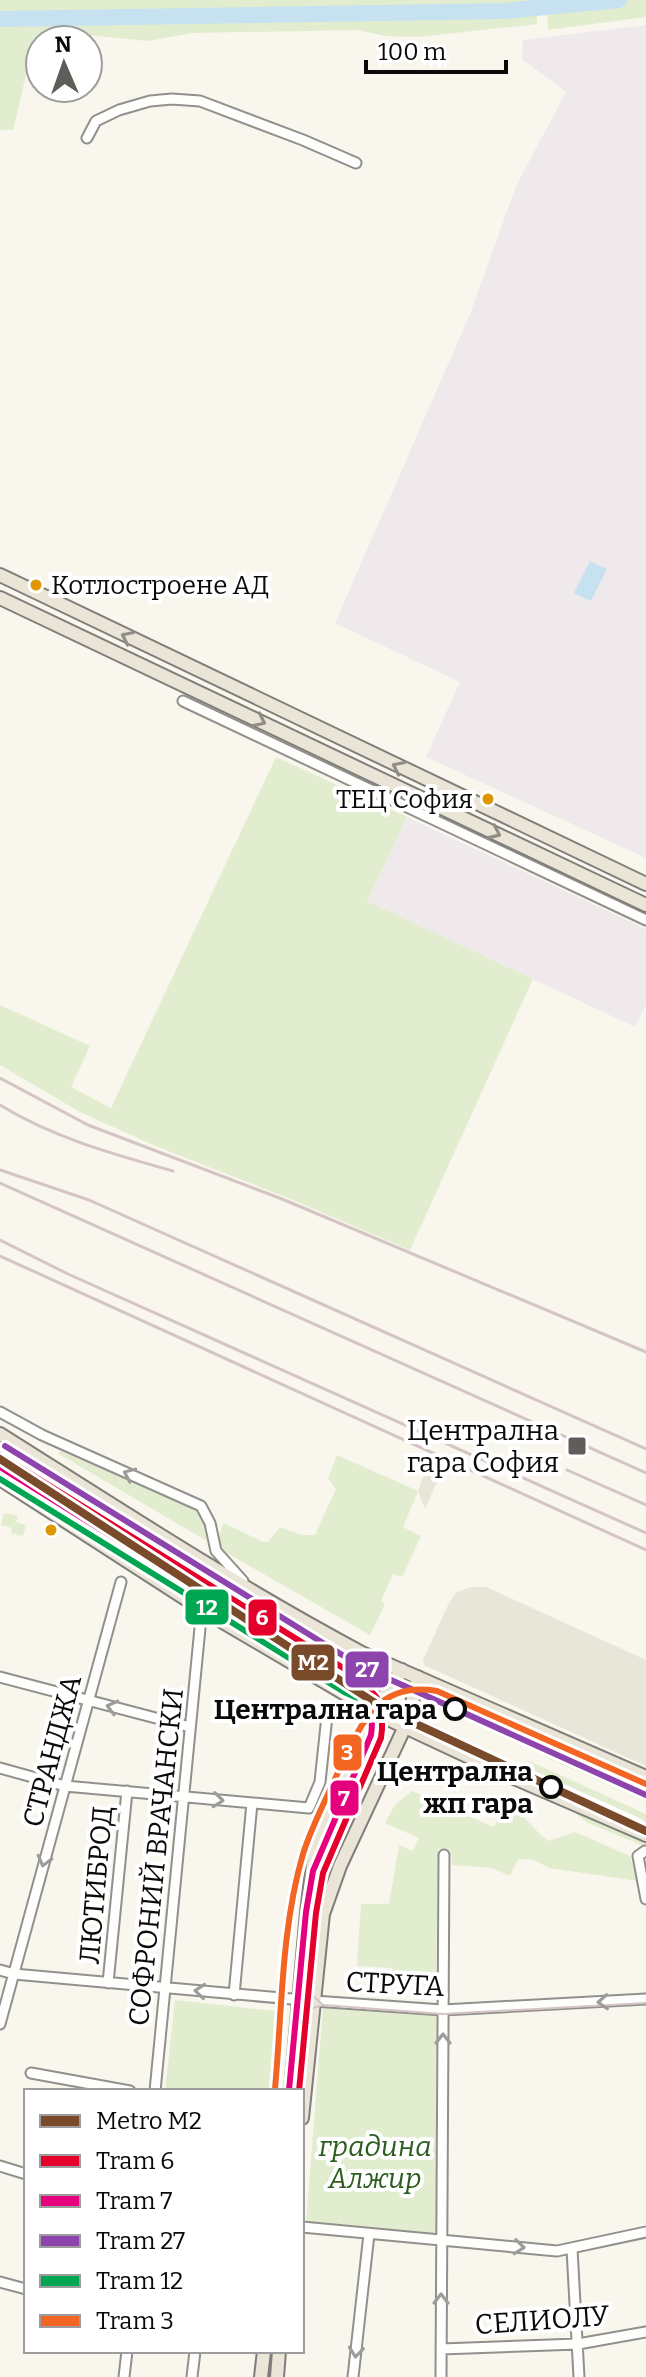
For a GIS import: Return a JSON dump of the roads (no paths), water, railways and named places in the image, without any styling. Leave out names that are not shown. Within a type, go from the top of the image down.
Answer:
[{"type":"main road","points":[[0,575],[646,884]]},
{"type":"main road","points":[[0,598],[646,905]]},
{"type":"main road","points":[[0,1434],[255,1592],[362,1653],[646,1777]]},
{"type":"main road","points":[[0,1479],[201,1610],[374,1711],[514,1778],[646,1835]]},
{"type":"main road","points":[[291,2089],[316,1840],[326,1810],[374,1711],[402,1670]]},
{"type":"main road","points":[[304,2098],[319,1936],[330,1889],[405,1727],[418,1677]]},
{"type":"main road","points":[[261,2377],[264,2353]]},
{"type":"main road","points":[[277,2377],[279,2353]]},
{"type":"street","points":[[87,138],[96,121],[119,110],[161,100],[200,101],[356,163]]},
{"type":"street","points":[[183,701],[646,920]]},
{"type":"street","points":[[0,1412],[42,1435],[201,1506],[222,1561],[255,1592]]},
{"type":"street","name":"СТРАНДЖА","points":[[0,2024],[121,1582]]},
{"type":"street","name":"СОФРОНИЙ ВРАЧАНСКИ","points":[[155,2089],[200,1628]]},
{"type":"street","points":[[0,1677],[190,1727]]},
{"type":"street","points":[[0,1768],[65,1786],[309,1808],[320,1782],[327,1716]]},
{"type":"street","name":"ЛЮТИБРОД","points":[[108,1983],[127,1791]]},
{"type":"street","points":[[234,1995],[252,1803]]},
{"type":"street","points":[[645,1851],[638,1856],[646,1899]]},
{"type":"street","points":[[441,2377],[444,1855]]},
{"type":"street","name":"СТРУГА","points":[[0,1970],[14,1974],[234,1995],[443,2012],[646,1999]]},
{"type":"street","points":[[31,2073],[119,2089]]},
{"type":"street","points":[[0,2166],[24,2173]]},
{"type":"street","points":[[304,2227],[557,2251],[646,2232]]},
{"type":"street","points":[[353,2377],[369,2234]]},
{"type":"street","points":[[572,2249],[579,2377]]},
{"type":"street","points":[[0,2282],[24,2288]]},
{"type":"street","name":"СЕЛИОЛУ","points":[[441,2349],[578,2344],[646,2332]]},
{"type":"street","points":[[124,2377],[127,2353]]},
{"type":"street","points":[[192,2377],[195,2353]]},
{"type":"water","points":[[590,561],[607,569],[591,601],[574,593]]},
{"type":"waterway","points":[[0,19],[504,11],[619,0]]},
{"type":"tram line","name":"27","points":[[5,1446],[360,1666],[646,1795]]},
{"type":"tram line","name":"6","points":[[0,1455],[361,1679],[377,1698],[382,1713],[381,1738],[323,1873],[316,1913],[299,2089]]},
{"type":"tram line","name":"7","points":[[0,1467],[355,1687],[367,1703],[372,1721],[371,1735],[313,1871],[306,1912],[289,2089]]},
{"type":"tram line","name":"12","points":[[0,1479],[344,1692],[638,1824]]},
{"type":"tram line","name":"3","points":[[275,2089],[286,1941],[303,1854],[355,1737],[385,1699],[416,1690],[437,1691],[646,1784]]},
{"type":"tram line","points":[[306,1978],[311,1994],[323,2005]]},
{"type":"tram line","points":[[307,2016],[313,2008],[323,2005],[443,2014],[646,2003]]},
{"type":"railway","points":[[0,1078],[88,1125],[282,1199],[646,1352]]},
{"type":"railway","points":[[0,1105],[63,1136],[173,1171]]},
{"type":"railway","points":[[0,1170],[89,1200],[646,1449]]},
{"type":"railway","points":[[0,1183],[646,1473]]},
{"type":"railway","points":[[0,1240],[68,1274],[646,1533]]},
{"type":"railway","points":[[0,1256],[646,1550]]},
{"type":"railway","points":[[567,1470],[646,1505]]},
{"type":"metro line","name":"M2","points":[[0,1459],[386,1710],[646,1831]]},
{"type":"place","name":"Котлостроене АД","points":[[36,585]]},
{"type":"place","name":"ТЕЦ София","points":[[488,799]]},
{"type":"place","name":"Централна гара София","points":[[577,1446]]},
{"type":"place","name":"Централна гара","points":[[455,1709]]},
{"type":"place","name":"Централна жп гара","points":[[551,1787]]},
{"type":"park label","name":"градина Алжир","points":[[375,2162]]}]
